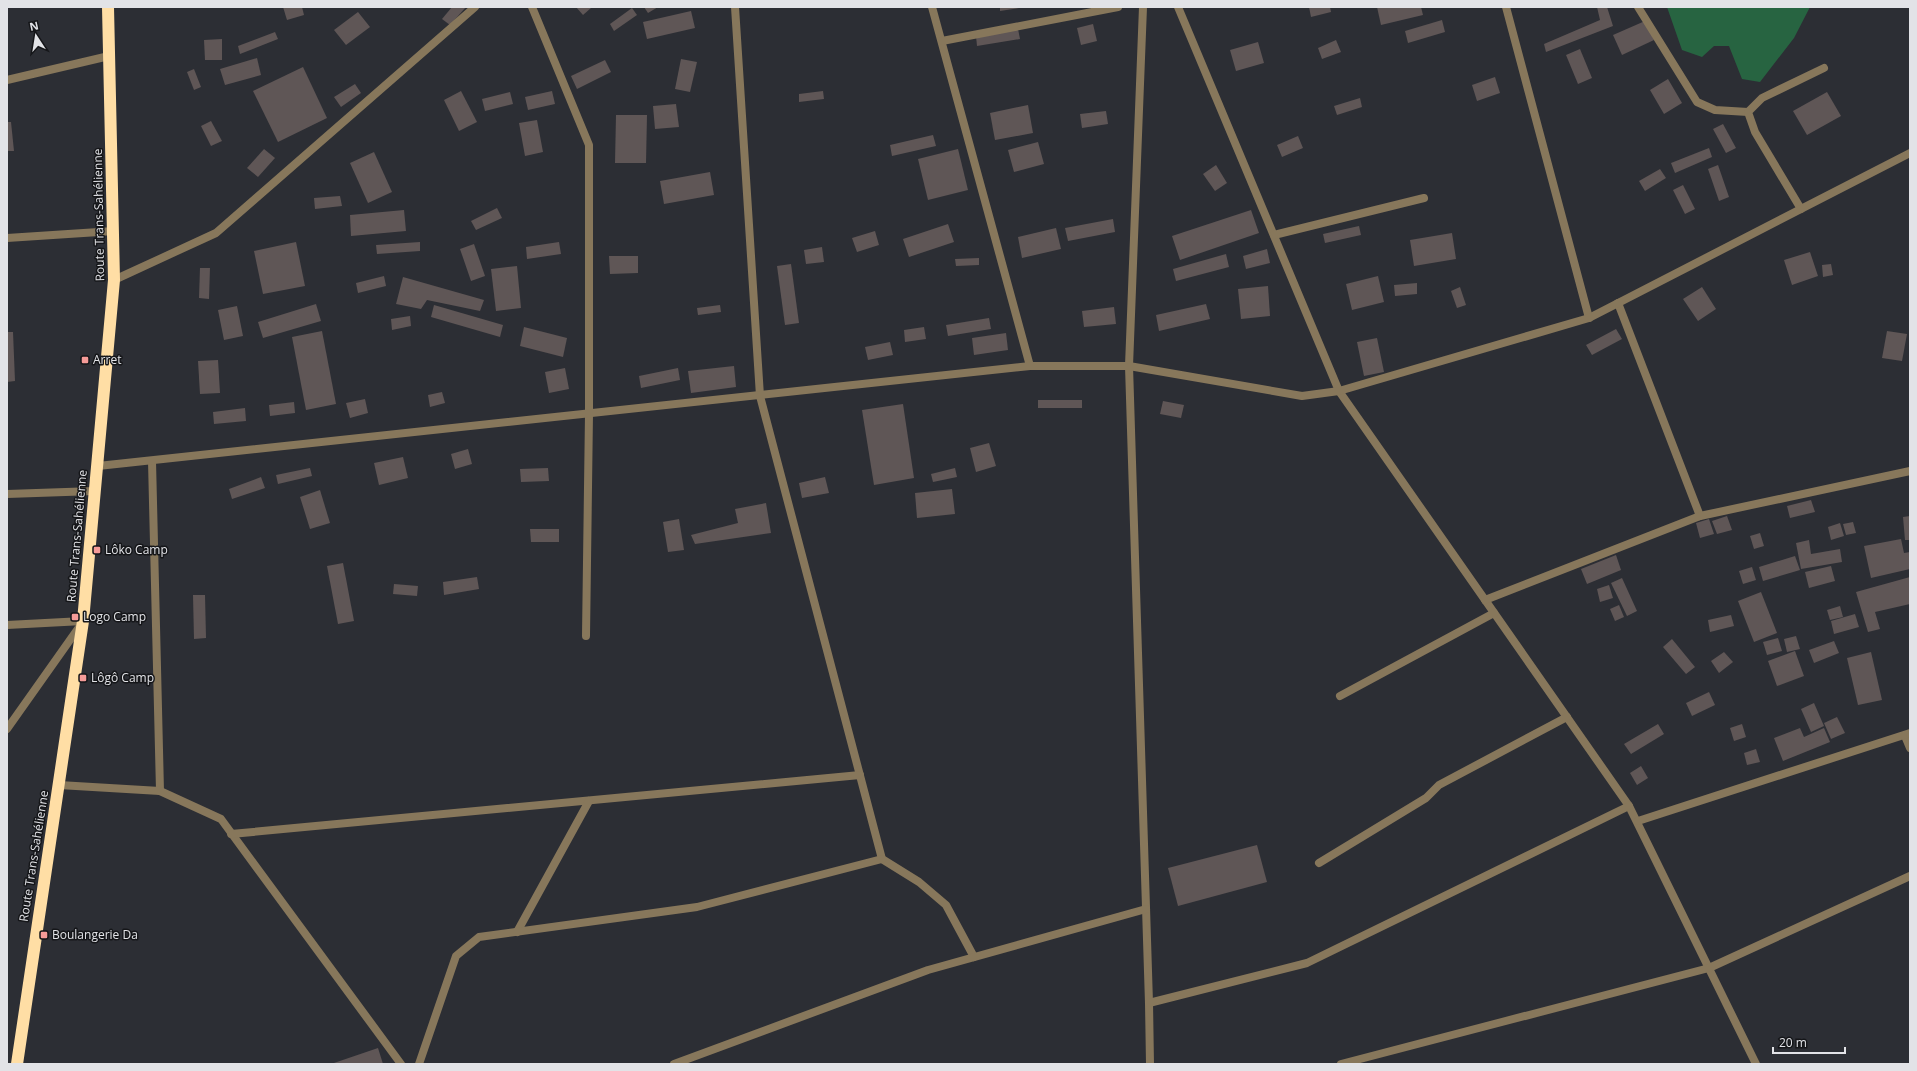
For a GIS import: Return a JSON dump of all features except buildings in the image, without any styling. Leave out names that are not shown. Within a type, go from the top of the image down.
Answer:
[{"type":"highway","name":"Route Trans-Sahélienne","points":[[17,1064],[84,621],[98,466],[114,280],[108,7]]},
{"type":"street","points":[[114,280],[216,233],[474,7]]},
{"type":"street","points":[[532,7],[589,145],[589,414],[586,636]]},
{"type":"street","points":[[735,7],[760,396],[882,859],[919,882],[946,906],[974,957]]},
{"type":"street","points":[[932,7],[1030,366]]},
{"type":"street","points":[[942,41],[1118,7]]},
{"type":"street","points":[[1143,7],[1129,366],[1150,1064]]},
{"type":"street","points":[[1178,7],[1339,392],[1629,806],[1638,821],[1756,1064]]},
{"type":"street","points":[[1506,7],[1589,318]]},
{"type":"street","points":[[1638,7],[1697,102],[1715,110],[1748,112],[1762,98],[1824,68]]},
{"type":"street","points":[[7,80],[109,56]]},
{"type":"street","points":[[1748,112],[1755,132],[1801,209]]},
{"type":"street","points":[[98,466],[1030,366],[1129,366],[1302,396],[1339,392],[1589,318],[1910,153]]},
{"type":"street","points":[[1274,235],[1424,198]]},
{"type":"street","points":[[7,238],[114,231]]},
{"type":"street","points":[[1618,303],[1700,516]]},
{"type":"street","points":[[152,460],[160,791]]},
{"type":"street","points":[[1485,600],[1700,516],[1910,471]]},
{"type":"street","points":[[7,494],[95,491]]},
{"type":"street","points":[[1340,696],[1494,613]]},
{"type":"street","points":[[7,625],[84,621]]},
{"type":"street","points":[[7,729],[84,621]]},
{"type":"street","points":[[1319,863],[1426,798],[1439,785],[1567,717]]},
{"type":"street","points":[[1638,821],[1907,735],[1910,748]]},
{"type":"street","points":[[231,834],[860,775]]},
{"type":"street","points":[[59,785],[160,791],[221,819],[401,1064]]},
{"type":"street","points":[[517,932],[589,801]]},
{"type":"street","points":[[1149,1003],[1307,963],[1629,806]]},
{"type":"street","points":[[419,1064],[456,956],[479,937],[697,907],[882,859]]},
{"type":"street","points":[[1341,1064],[1709,968],[1910,876]]},
{"type":"street","points":[[674,1064],[928,970],[1146,909]]},
{"type":"green space","points":[[1667,7],[1810,7],[1794,38],[1760,82],[1742,79],[1729,46],[1714,46],[1702,57],[1682,50]]},
{"type":"place","name":"Arret","points":[[85,360]]},
{"type":"place","name":"Lôko Camp","points":[[97,550]]},
{"type":"place","name":"Logo Camp","points":[[75,617]]},
{"type":"place","name":"Lôgô Camp","points":[[83,678]]},
{"type":"place","name":"Boulangerie Da","points":[[44,935]]}]
